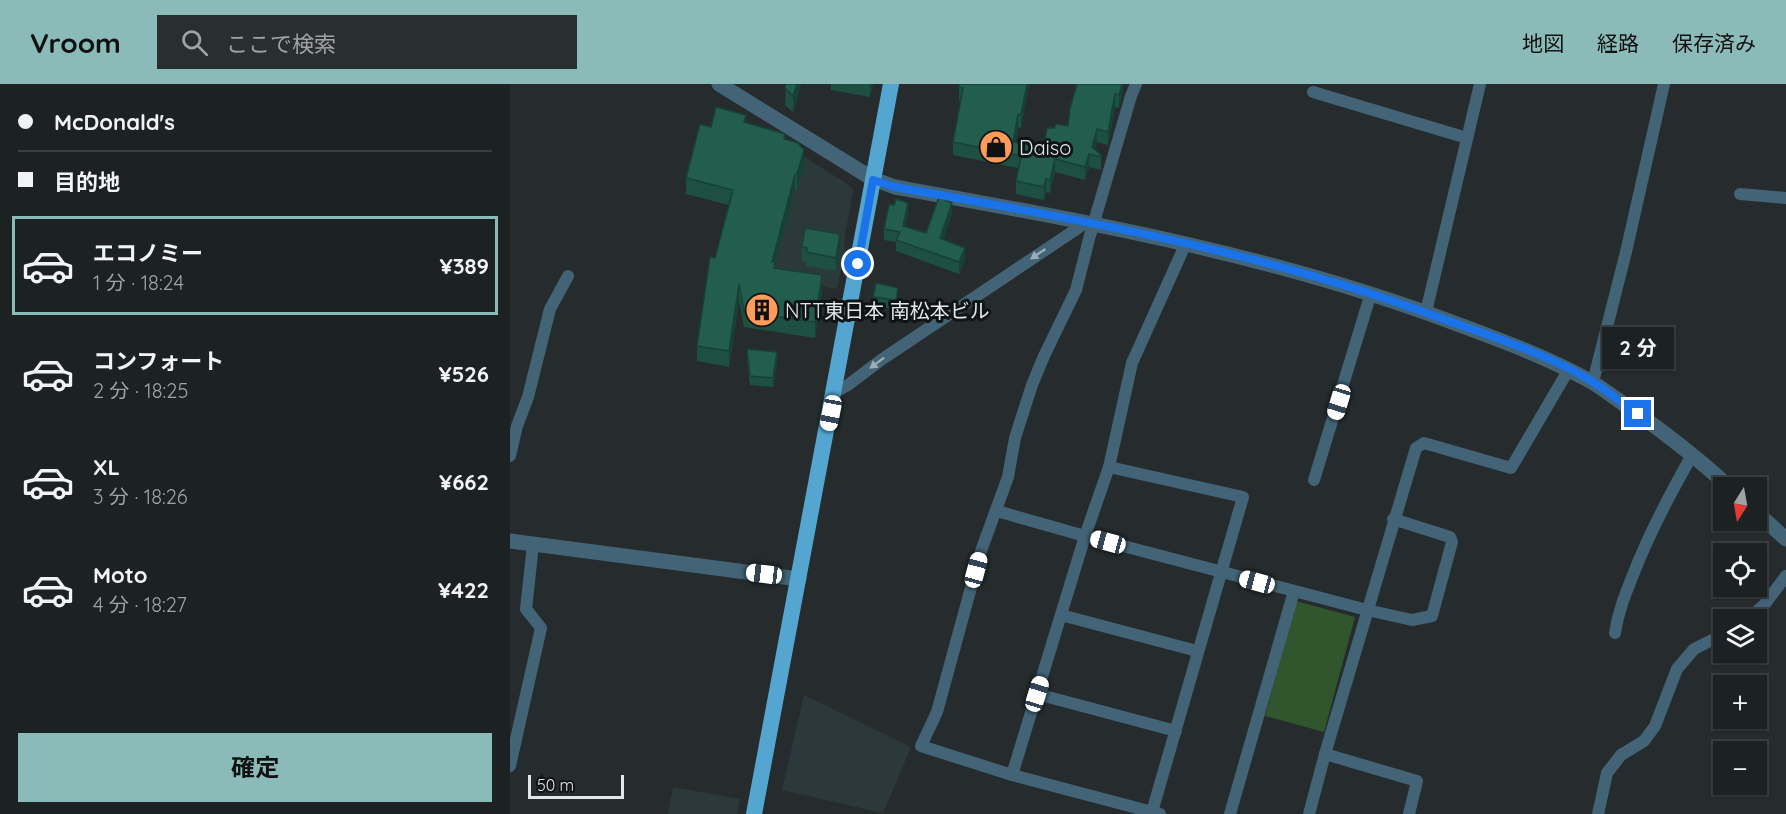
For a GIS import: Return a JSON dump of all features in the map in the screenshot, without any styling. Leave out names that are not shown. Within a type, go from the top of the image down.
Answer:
[{"type":"highway","points":[[754,814],[891,84]]},
{"type":"street","points":[[719,84],[873,180],[895,187],[1090,222],[1306,273],[1426,312],[1524,349],[1593,382],[1692,455],[1717,477]]},
{"type":"street","points":[[1109,467],[1243,497],[1197,651],[1156,813],[1012,775],[921,746],[937,712],[981,551],[1008,477],[1015,438],[1025,406],[1044,356],[1077,290],[1089,239],[1090,222],[1136,84]]},
{"type":"street","points":[[1426,312],[1480,84]]},
{"type":"street","points":[[1593,382],[1626,252],[1664,84]]},
{"type":"street","points":[[1313,92],[1467,138]]},
{"type":"street","points":[[1740,194],[1786,198]]},
{"type":"street","points":[[835,392],[848,386],[881,360],[1090,222]]},
{"type":"street","points":[[1012,775],[1085,536],[1109,467],[1132,363],[1186,243]]},
{"type":"street","points":[[510,456],[550,309],[568,276]]},
{"type":"street","points":[[1314,480],[1371,293]]},
{"type":"street","points":[[1310,814],[1325,754],[1416,448],[1424,442],[1511,468],[1569,369]]},
{"type":"street","points":[[1616,633],[1618,613],[1639,558],[1663,506],[1692,455]]},
{"type":"street","points":[[997,511],[1367,610],[1412,620],[1432,616],[1452,542],[1450,537],[1394,519]]},
{"type":"street","points":[[1767,522],[1786,539]]},
{"type":"street","points":[[510,542],[799,579]]},
{"type":"street","points":[[510,766],[541,628],[526,609],[533,545]]},
{"type":"street","points":[[1760,609],[1786,576]]},
{"type":"street","points":[[1230,814],[1294,591]]},
{"type":"street","points":[[1061,615],[1197,651]]},
{"type":"street","points":[[1598,814],[1607,773],[1621,755],[1644,741],[1655,726],[1677,669],[1694,649],[1713,640]]},
{"type":"street","points":[[1037,694],[1176,731]]},
{"type":"street","points":[[1325,754],[1417,781],[1409,814]]},
{"type":"shaded area","points":[[750,123],[849,185],[853,190],[837,289],[714,266]]},
{"type":"shaded area","points":[[804,695],[911,747],[883,813],[782,790]]},
{"type":"shaded area","points":[[673,787],[740,799],[737,814],[668,814]]},
{"type":"green space","points":[[1296,601],[1355,617],[1324,732],[1265,716]]},
{"type":"building","points":[[786,84],[797,84],[793,96],[785,88]]},
{"type":"building","points":[[959,84],[1027,84],[1013,142],[1044,148],[1047,128],[1054,128],[1056,124],[1068,126],[1070,108],[1077,84],[1122,84],[1119,95],[1115,94],[1108,132],[1097,129],[1092,147],[1101,157],[1089,154],[1085,167],[1055,159],[1050,180],[1046,179],[1044,187],[1016,181],[1021,156],[953,142],[963,88],[959,87]]},
{"type":"building","points":[[716,107],[746,115],[744,122],[785,134],[784,139],[798,143],[804,150],[797,174],[795,174],[772,262],[775,262],[774,268],[822,275],[815,322],[744,312],[739,284],[729,351],[697,346],[710,257],[715,258],[733,190],[686,178],[700,124],[711,127]]},
{"type":"building","points":[[939,197],[952,203],[940,238],[965,248],[959,262],[896,240],[900,232],[884,229],[889,204],[894,205],[896,199],[908,203],[903,226],[926,233]]},
{"type":"building","points":[[805,228],[840,234],[836,258],[806,252],[807,248],[802,247]]},
{"type":"building","points":[[876,283],[898,288],[896,300],[873,297]]},
{"type":"building","points":[[747,349],[777,352],[773,378],[750,376]]},
{"type":"place","name":"Daiso","points":[[996,147]]},
{"type":"place","name":"NTT東日本 南松本ビル","points":[[762,310]]},
{"type":"route","points":[[858,264],[873,180],[895,187],[1087,222],[1186,243],[1323,278],[1426,312],[1524,349],[1593,382],[1638,414]]}]
